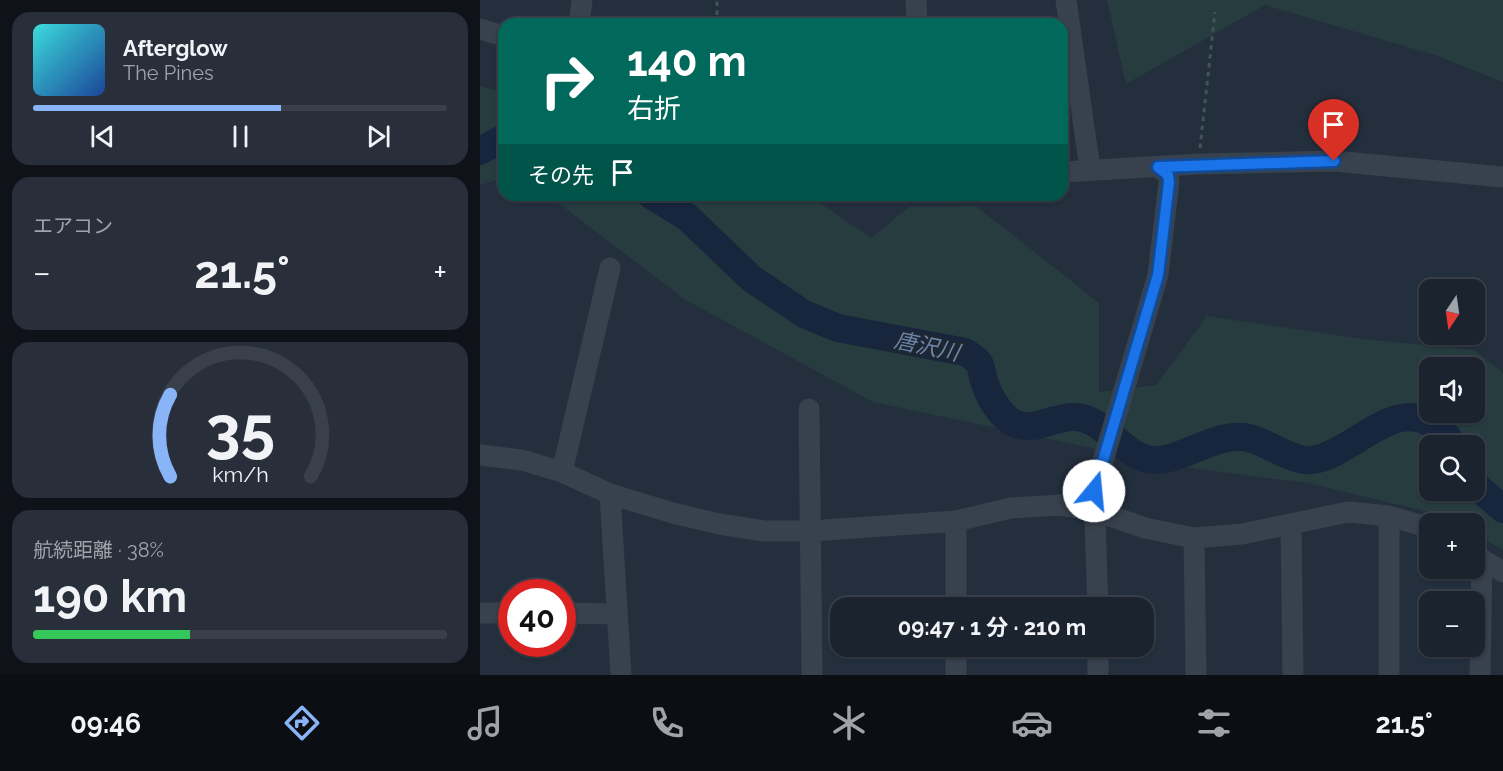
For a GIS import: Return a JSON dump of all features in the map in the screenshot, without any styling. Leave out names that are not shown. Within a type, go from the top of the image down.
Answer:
[{"type":"street","points":[[580,18],[582,0]]},
{"type":"street","points":[[916,0],[917,18]]},
{"type":"street","points":[[1066,0],[1089,169]]},
{"type":"street","points":[[480,29],[498,34]]},
{"type":"street","points":[[1068,171],[1334,161],[1503,177]]},
{"type":"street","points":[[1098,597],[1094,491],[1158,275],[1169,182],[1168,175],[1158,167]]},
{"type":"street","points":[[562,472],[610,268]]},
{"type":"street","points":[[809,408],[812,675]]},
{"type":"street","points":[[480,455],[522,460],[562,472],[610,494],[719,524],[764,531],[811,531],[956,521],[1011,508],[1060,505],[1094,510],[1145,528],[1194,538],[1242,534],[1348,512],[1389,516],[1419,525]]},
{"type":"street","points":[[610,494],[621,675]]},
{"type":"street","points":[[1389,516],[1389,675]]},
{"type":"street","points":[[956,521],[956,597]]},
{"type":"street","points":[[1291,524],[1293,675]]},
{"type":"street","points":[[1194,538],[1196,675]]},
{"type":"street","points":[[1485,561],[1503,572]]},
{"type":"street","points":[[1478,579],[1480,675]]},
{"type":"street","points":[[480,613],[498,613]]},
{"type":"street","points":[[576,613],[617,614]]},
{"type":"street","points":[[956,657],[956,675]]},
{"type":"street","points":[[1098,657],[1098,675]]},
{"type":"path","points":[[717,0],[717,18]]},
{"type":"path","points":[[1198,165],[1215,12]]},
{"type":"green space","points":[[1107,0],[1503,0],[1503,82],[1438,56],[1265,5],[1126,84]]},
{"type":"green space","points":[[480,86],[498,91],[498,180],[480,185]]},
{"type":"green space","points":[[556,201],[817,201],[871,238],[909,207],[976,206],[1099,303],[1099,392],[1156,385],[1207,316],[1362,339],[1474,350],[1483,357],[1419,357],[1419,423],[1485,423],[1485,359],[1503,373],[1503,549],[1485,540],[1485,513],[1431,513],[1308,483],[1183,467],[873,402],[684,299]]},
{"type":"waterway","name":"唐沢川","points":[[480,151],[498,141]]},
{"type":"waterway","name":"唐沢川","points":[[661,201],[687,217],[752,279],[804,314],[838,328],[965,352],[979,363],[988,392],[998,409],[1007,419],[1020,425],[1035,425],[1066,417],[1084,419],[1102,428],[1137,455],[1158,460],[1231,437],[1251,439],[1295,458],[1312,460],[1328,456],[1375,428],[1407,417],[1423,419],[1446,435]]},
{"type":"waterway","name":"唐沢川","points":[[1485,493],[1503,509]]},
{"type":"route","points":[[1094,491],[1158,275],[1169,182],[1168,175],[1158,167],[1334,161]]}]
